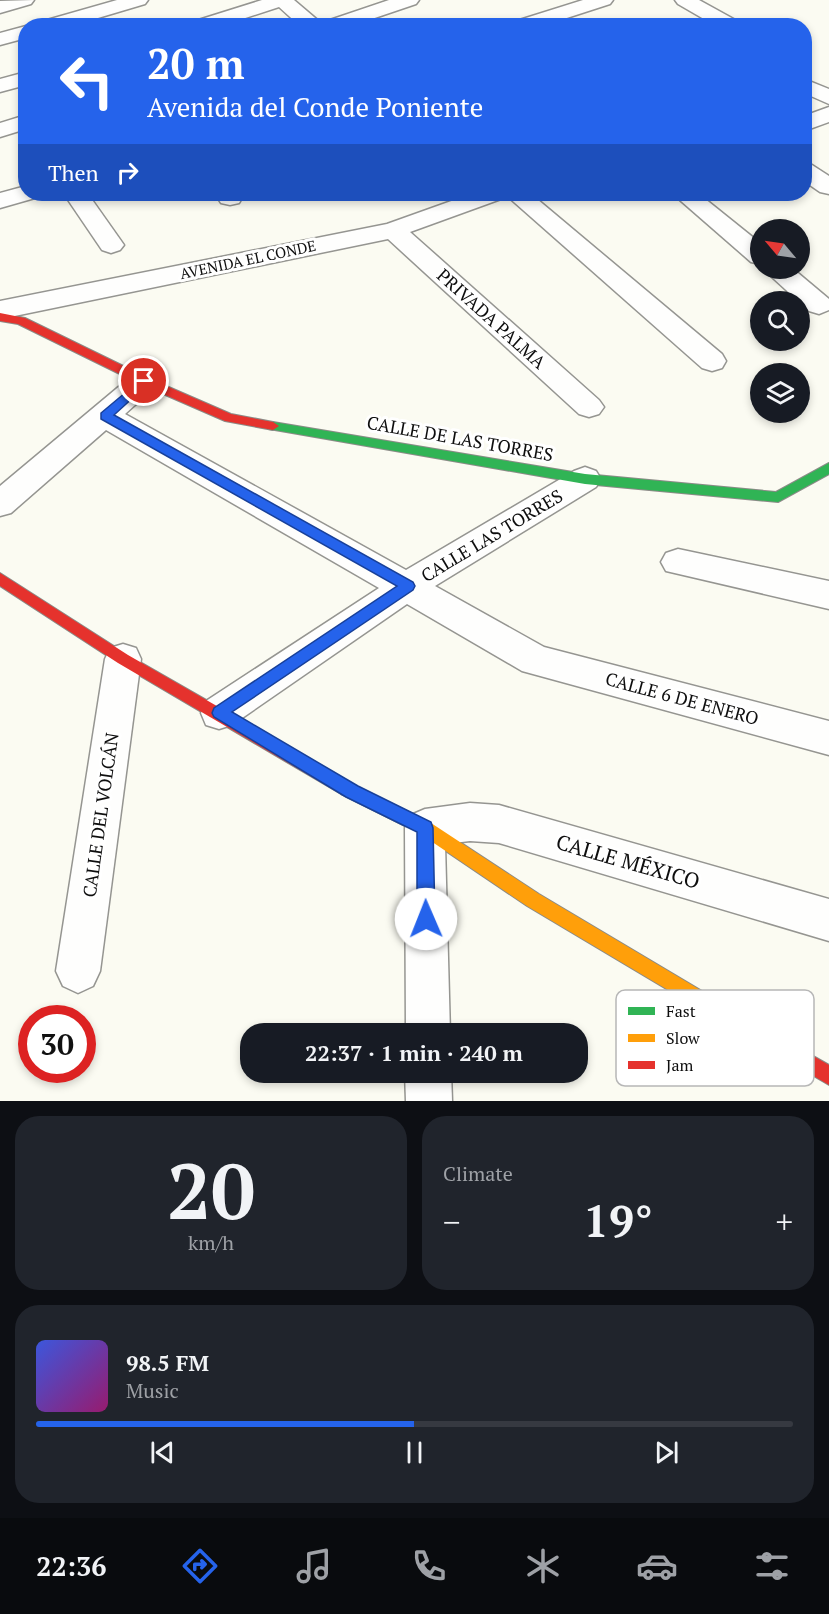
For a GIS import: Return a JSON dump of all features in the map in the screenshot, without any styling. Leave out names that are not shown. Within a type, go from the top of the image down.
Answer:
[{"type":"street","points":[[0,7],[24,0]]},
{"type":"street","points":[[75,18],[138,0]]},
{"type":"street","points":[[225,18],[282,0],[303,18]]},
{"type":"street","points":[[354,18],[409,0]]},
{"type":"street","points":[[544,18],[603,0]]},
{"type":"street","points":[[685,0],[718,18]]},
{"type":"street","points":[[569,10],[580,18]]},
{"type":"street","points":[[0,39],[18,34]]},
{"type":"street","points":[[0,86],[18,80]]},
{"type":"street","points":[[812,89],[829,97]]},
{"type":"street","points":[[812,121],[829,114]]},
{"type":"street","points":[[0,130],[18,124]]},
{"type":"street","points":[[812,175],[829,187]]},
{"type":"street","points":[[0,201],[18,195]]},
{"type":"street","points":[[81,201],[111,245]]},
{"type":"street","name":"AVENIDA EL CONDE","points":[[5,319],[393,230],[473,201]]},
{"type":"street","points":[[529,201],[712,361]]},
{"type":"street","points":[[693,201],[750,248]]},
{"type":"street","name":"PRIVADA PALMA","points":[[393,230],[589,408]]},
{"type":"street","points":[[788,279],[819,305]]},
{"type":"street","name":"CALLE DE LAS TORRES","points":[[5,319],[229,418],[585,479],[778,497],[829,468]]},
{"type":"street","points":[[0,504],[144,381]]},
{"type":"street","name":"CALLE 6 DE ENERO","points":[[105,416],[535,660],[829,738]]},
{"type":"street","name":"CALLE LAS TORRES","points":[[219,713],[408,586],[585,479]]},
{"type":"street","points":[[678,562],[829,595]]},
{"type":"street","points":[[0,579],[123,659],[352,792],[425,828],[533,900],[684,990]]},
{"type":"street","name":"CALLE DEL VOLCÁN","points":[[78,972],[123,659]]},
{"type":"street","name":"CALLE MÉXICO","points":[[425,828],[470,822],[499,824],[829,920]]},
{"type":"street","points":[[425,828],[428,1023]]},
{"type":"street","points":[[814,1067],[829,1076]]},
{"type":"street","points":[[428,1083],[429,1101]]},
{"type":"traffic: fast","points":[[273,426],[585,479],[778,497],[829,468]]},
{"type":"traffic: slow","points":[[347,789],[425,828],[533,900],[684,990]]},
{"type":"traffic: jam","points":[[0,317],[21,321],[144,381],[229,418],[273,426]]},
{"type":"traffic: jam","points":[[0,579],[123,659],[347,789]]},
{"type":"traffic: jam","points":[[814,1067],[829,1076]]},
{"type":"route","points":[[144,381],[105,416],[408,586],[219,713],[352,792],[425,828],[426,919]]}]
